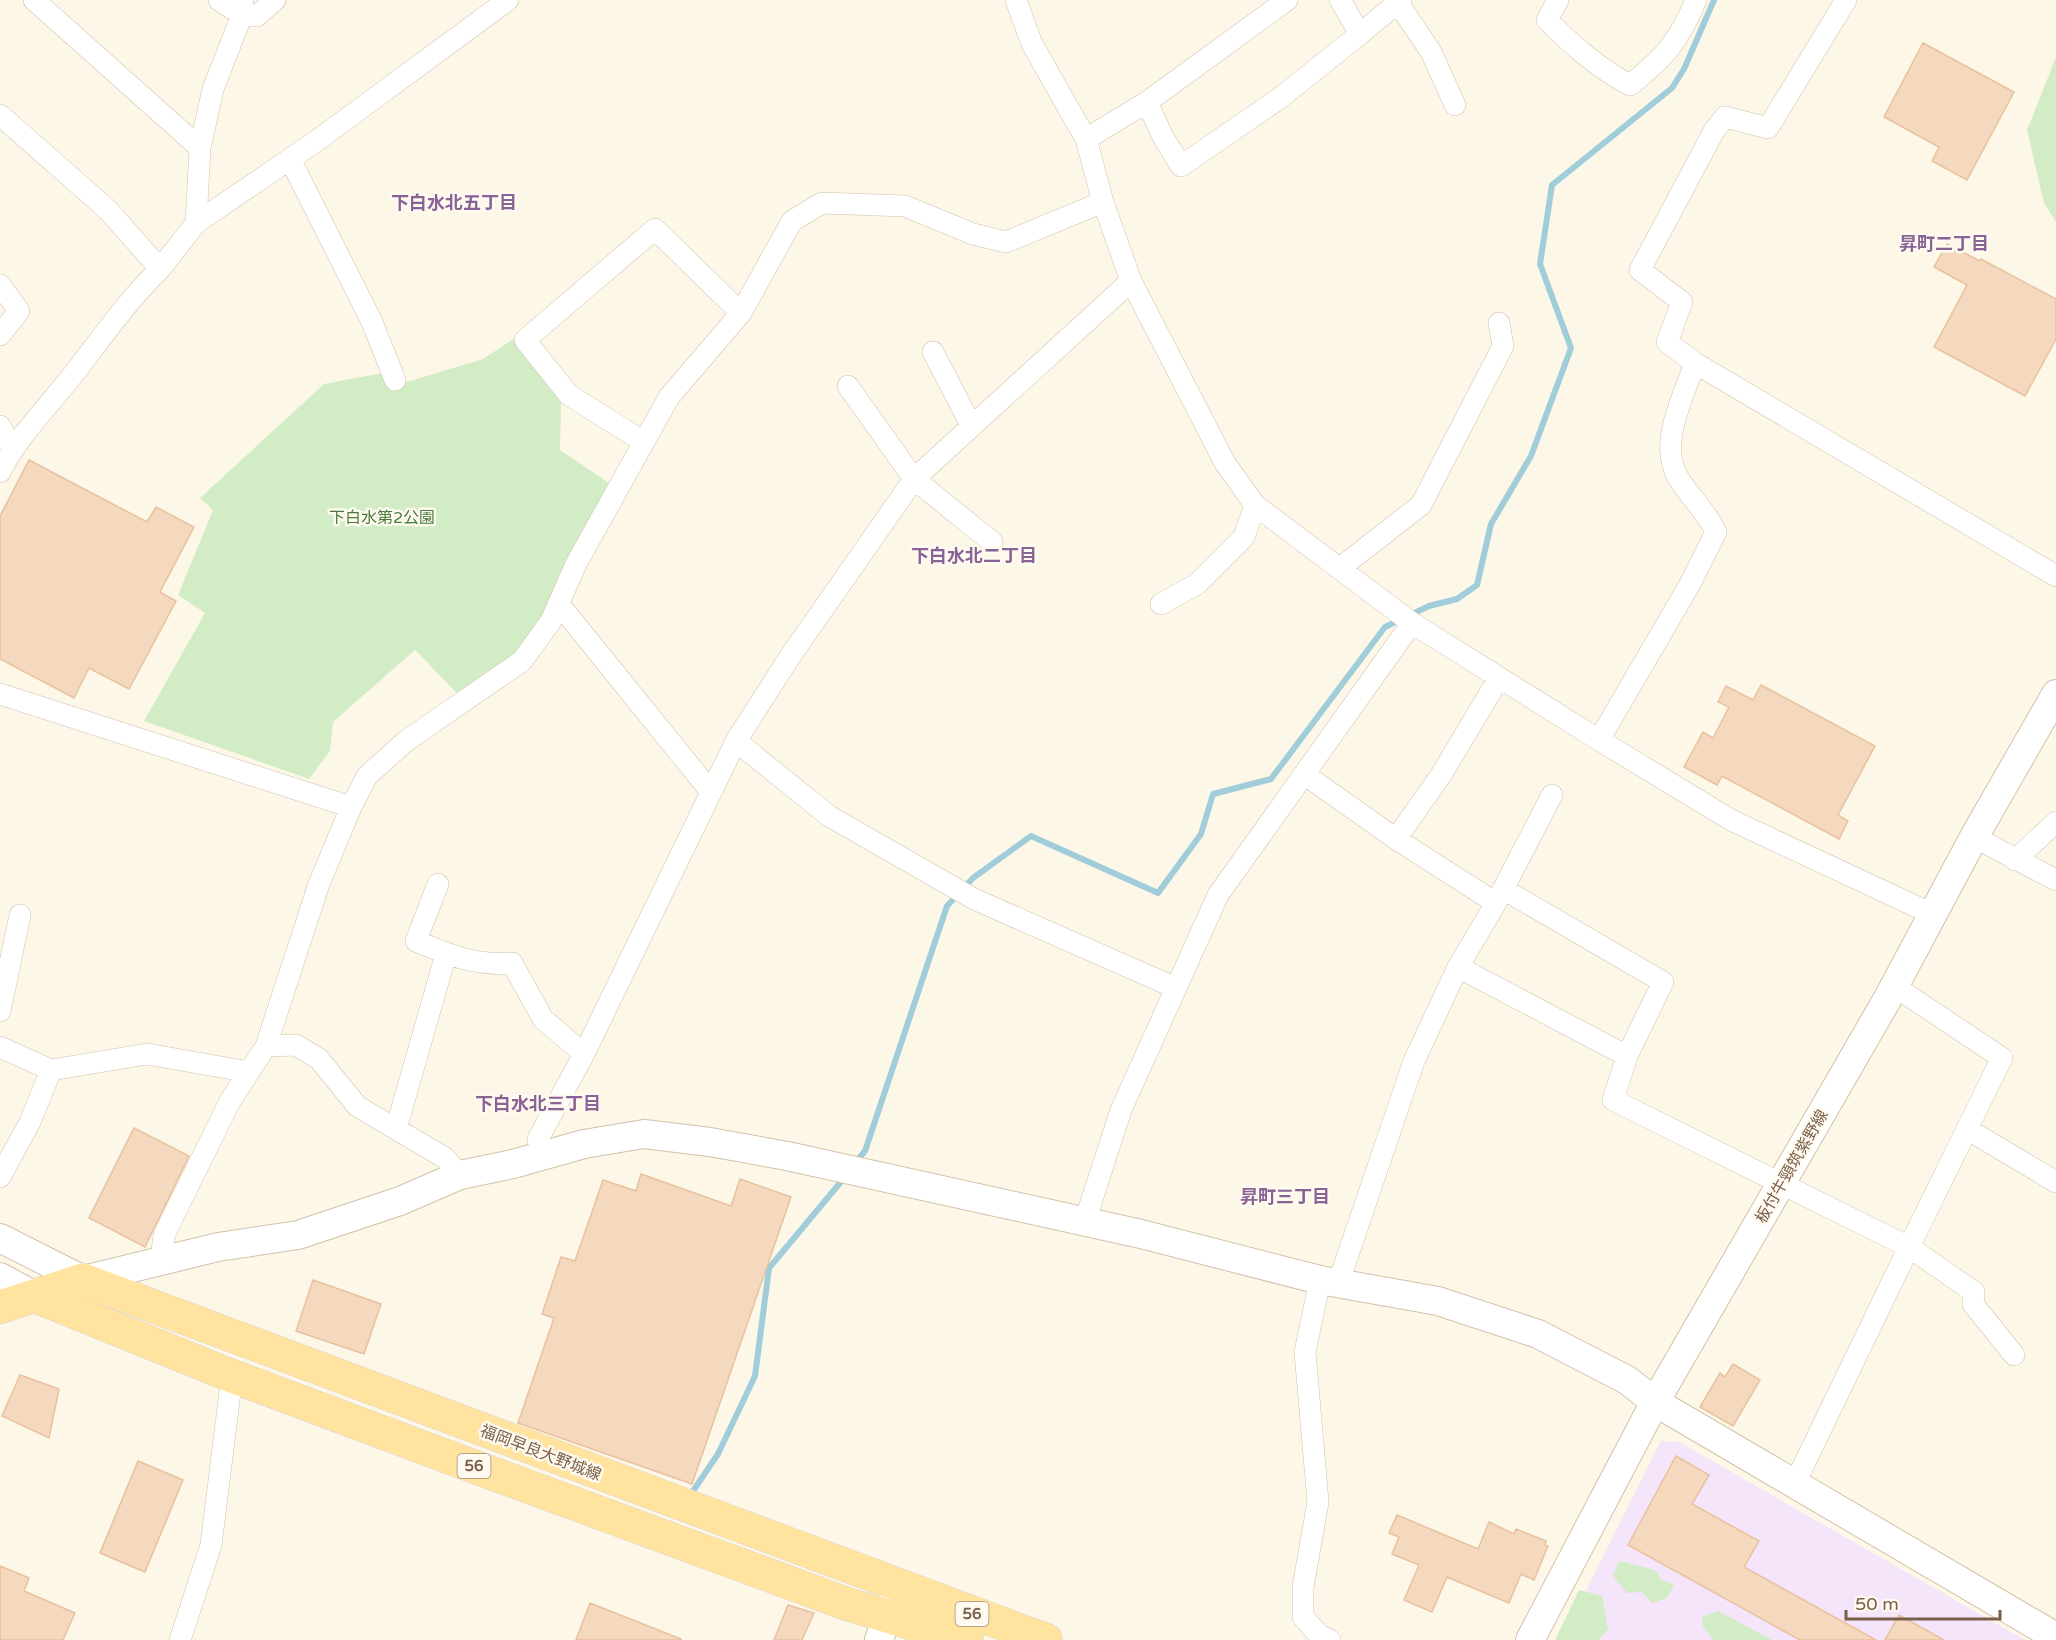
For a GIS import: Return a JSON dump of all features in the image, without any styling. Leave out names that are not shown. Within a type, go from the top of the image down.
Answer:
[{"type":"main road","points":[[0,1307],[83,1280]]},
{"type":"main road","name":"福岡早良大野城線","points":[[83,1280],[898,1585],[904,1623]]},
{"type":"main road","name":"福岡早良大野城線","points":[[35,1296],[232,1377],[904,1623],[967,1640]]},
{"type":"main road","name":"福岡早良大野城線","points":[[904,1623],[1046,1640]]},
{"type":"street","points":[[34,0],[200,148]]},
{"type":"street","points":[[219,0],[242,7],[257,16],[275,0]]},
{"type":"street","points":[[0,472],[12,448],[71,377],[135,293],[160,268],[196,223],[290,159],[508,0]]},
{"type":"street","points":[[1086,139],[1148,102],[1287,0]]},
{"type":"street","points":[[1340,0],[1360,34]]},
{"type":"street","points":[[1558,0],[1547,20],[1572,45],[1606,73],[1630,85],[1652,68],[1682,33],[1691,2]]},
{"type":"street","points":[[1846,0],[1768,128],[1725,117],[1714,131],[1640,270],[1682,302],[1667,342],[1695,363],[2056,576]]},
{"type":"street","points":[[1019,1],[1032,44],[1086,139],[1103,202],[1131,281],[1225,463],[1255,505],[1412,623],[1731,820],[1932,914]]},
{"type":"street","points":[[1148,102],[1163,137],[1181,166],[1280,98],[1400,1],[1431,52],[1455,105]]},
{"type":"street","points":[[196,223],[200,148],[213,89],[242,7]]},
{"type":"street","points":[[0,115],[108,210],[160,268]]},
{"type":"street","points":[[290,159],[372,322],[395,380]]},
{"type":"street","points":[[161,1260],[164,1235],[230,1101],[266,1046],[319,884],[351,807],[367,776],[406,741],[522,661],[551,621],[576,564],[669,397],[741,313],[792,221],[822,203],[905,206],[973,234],[1006,242],[1103,202]]},
{"type":"street","points":[[644,442],[569,395],[525,340],[655,229],[741,313]]},
{"type":"street","points":[[543,1156],[538,1139],[584,1054],[736,741],[789,658],[914,478],[1131,281]]},
{"type":"street","points":[[0,285],[19,311],[0,335]]},
{"type":"street","points":[[1340,568],[1421,505],[1503,346],[1499,323]]},
{"type":"street","points":[[933,352],[971,424]]},
{"type":"street","points":[[1599,740],[1690,584],[1716,532],[1707,514],[1677,477],[1670,451],[1673,428],[1695,363]]},
{"type":"street","points":[[848,386],[914,478],[992,542]]},
{"type":"street","points":[[0,426],[12,448]]},
{"type":"street","points":[[1161,604],[1197,584],[1244,537],[1255,505]]},
{"type":"street","points":[[559,604],[711,792]]},
{"type":"street","points":[[1085,1221],[1121,1110],[1218,895],[1412,623]]},
{"type":"street","points":[[1396,839],[1442,775],[1499,678]]},
{"type":"street","points":[[0,694],[351,807]]},
{"type":"street","name":"板付牛頸筑紫野線","points":[[1530,1640],[1655,1402],[1894,986],[1974,837],[2056,694]]},
{"type":"street","points":[[736,741],[829,816],[964,893],[1176,988]]},
{"type":"street","points":[[1304,774],[1396,839],[1663,982],[1627,1056],[1613,1100],[1909,1248],[1974,1292],[1972,1304],[2014,1355]]},
{"type":"street","points":[[1330,1640],[1319,1635],[1303,1617],[1303,1587],[1318,1502],[1305,1352],[1329,1282],[1414,1061],[1458,967],[1499,896],[1552,795]]},
{"type":"street","points":[[2015,860],[2056,822]]},
{"type":"street","points":[[1974,837],[2056,880]]},
{"type":"street","points":[[438,884],[416,941],[446,954],[486,965],[512,963],[543,1019],[584,1054]]},
{"type":"street","points":[[0,1011],[20,915]]},
{"type":"street","points":[[396,1129],[446,954]]},
{"type":"street","points":[[1458,967],[1627,1056]]},
{"type":"street","points":[[1794,1485],[2002,1058],[1894,986]]},
{"type":"street","points":[[266,1046],[296,1045],[319,1059],[357,1106],[446,1158],[460,1175]]},
{"type":"street","points":[[0,1047],[51,1070],[147,1054],[249,1072]]},
{"type":"street","points":[[0,1177],[30,1122],[51,1070]]},
{"type":"street","points":[[1967,1129],[2056,1182]]},
{"type":"street","points":[[0,1238],[83,1280],[161,1260],[298,1235],[400,1201],[460,1175],[584,1144],[644,1134],[710,1142],[1085,1221],[1329,1282],[1438,1301],[1538,1334],[1627,1380],[1655,1402],[2056,1637]]},
{"type":"street","points":[[0,1276],[35,1296]]},
{"type":"street","points":[[180,1640],[211,1545],[232,1377]]},
{"type":"shaded area","points":[[1661,1441],[1679,1442],[2025,1640],[1561,1640]]},
{"type":"green space","points":[[2056,57],[2056,222],[2044,203],[2027,130]]},
{"type":"green space","name":"下白水第2公園","points":[[515,338],[561,399],[560,450],[609,483],[545,614],[517,654],[459,695],[415,650],[333,722],[330,751],[309,779],[144,721],[205,613],[178,595],[213,510],[200,498],[324,384],[399,370],[407,382],[483,359]]},
{"type":"green space","points":[[1619,1561],[1655,1570],[1662,1580],[1674,1585],[1667,1598],[1652,1603],[1642,1592],[1627,1593],[1613,1576]]},
{"type":"green space","points":[[1579,1590],[1602,1596],[1608,1629],[1599,1640],[1555,1640]]},
{"type":"green space","points":[[1718,1611],[1772,1640],[1714,1640],[1703,1627],[1702,1617]]},
{"type":"building","points":[[1923,43],[2014,92],[1967,180],[1932,161],[1939,147],[1884,117]]},
{"type":"building","points":[[1947,244],[1980,261],[1981,259],[2056,299],[2056,339],[2025,396],[1934,347],[1967,285],[1934,267]]},
{"type":"building","points":[[29,460],[147,522],[156,507],[194,527],[160,592],[176,601],[129,689],[89,668],[74,698],[0,659],[0,516]]},
{"type":"building","points":[[1761,685],[1875,746],[1838,815],[1848,821],[1839,839],[1722,776],[1717,785],[1684,767],[1703,732],[1713,738],[1729,707],[1718,702],[1726,686],[1753,700]]},
{"type":"building","points":[[134,1128],[189,1156],[145,1247],[89,1218]]},
{"type":"building","points":[[641,1174],[731,1206],[740,1179],[791,1197],[692,1484],[518,1423],[554,1318],[542,1314],[561,1257],[575,1261],[603,1180],[636,1191]]},
{"type":"building","points":[[313,1280],[381,1304],[364,1354],[296,1331]]},
{"type":"building","points":[[1733,1364],[1760,1380],[1733,1426],[1700,1407],[1720,1373],[1725,1377]]},
{"type":"building","points":[[20,1375],[59,1389],[49,1438],[2,1416]]},
{"type":"building","points":[[1676,1456],[1709,1475],[1692,1504],[1759,1541],[1744,1567],[1876,1640],[1800,1640],[1628,1545]]},
{"type":"building","points":[[138,1461],[183,1480],[145,1572],[100,1553]]},
{"type":"building","points":[[1397,1515],[1478,1549],[1489,1522],[1514,1534],[1516,1529],[1546,1541],[1545,1545],[1548,1546],[1534,1580],[1521,1574],[1509,1603],[1447,1577],[1432,1612],[1404,1600],[1419,1565],[1392,1554],[1399,1537],[1389,1533]]},
{"type":"building","points":[[0,1566],[29,1578],[24,1591],[75,1613],[63,1640],[0,1640]]},
{"type":"building","points":[[590,1603],[681,1639],[681,1640],[576,1640]]},
{"type":"building","points":[[788,1605],[814,1613],[802,1640],[774,1640]]},
{"type":"building","points":[[1899,1615],[1944,1640],[1885,1640]]},
{"type":"waterway","points":[[856,1162],[865,1151],[947,906],[973,878],[1031,836],[1158,893],[1201,834],[1213,794],[1271,779],[1385,627],[1429,606],[1457,599],[1477,585],[1491,524],[1531,456],[1571,348],[1540,264],[1552,185],[1672,88],[1684,69],[1714,0]]},
{"type":"waterway","points":[[689,1497],[718,1454],[755,1376],[769,1268],[845,1177]]},
{"type":"district","name":"下白水北五丁目","points":[[454,203]]},
{"type":"district","name":"昇町二丁目","points":[[1944,244]]},
{"type":"district","name":"下白水北二丁目","points":[[974,556]]},
{"type":"district","name":"下白水北三丁目","points":[[538,1104]]},
{"type":"district","name":"昇町三丁目","points":[[1285,1197]]}]
